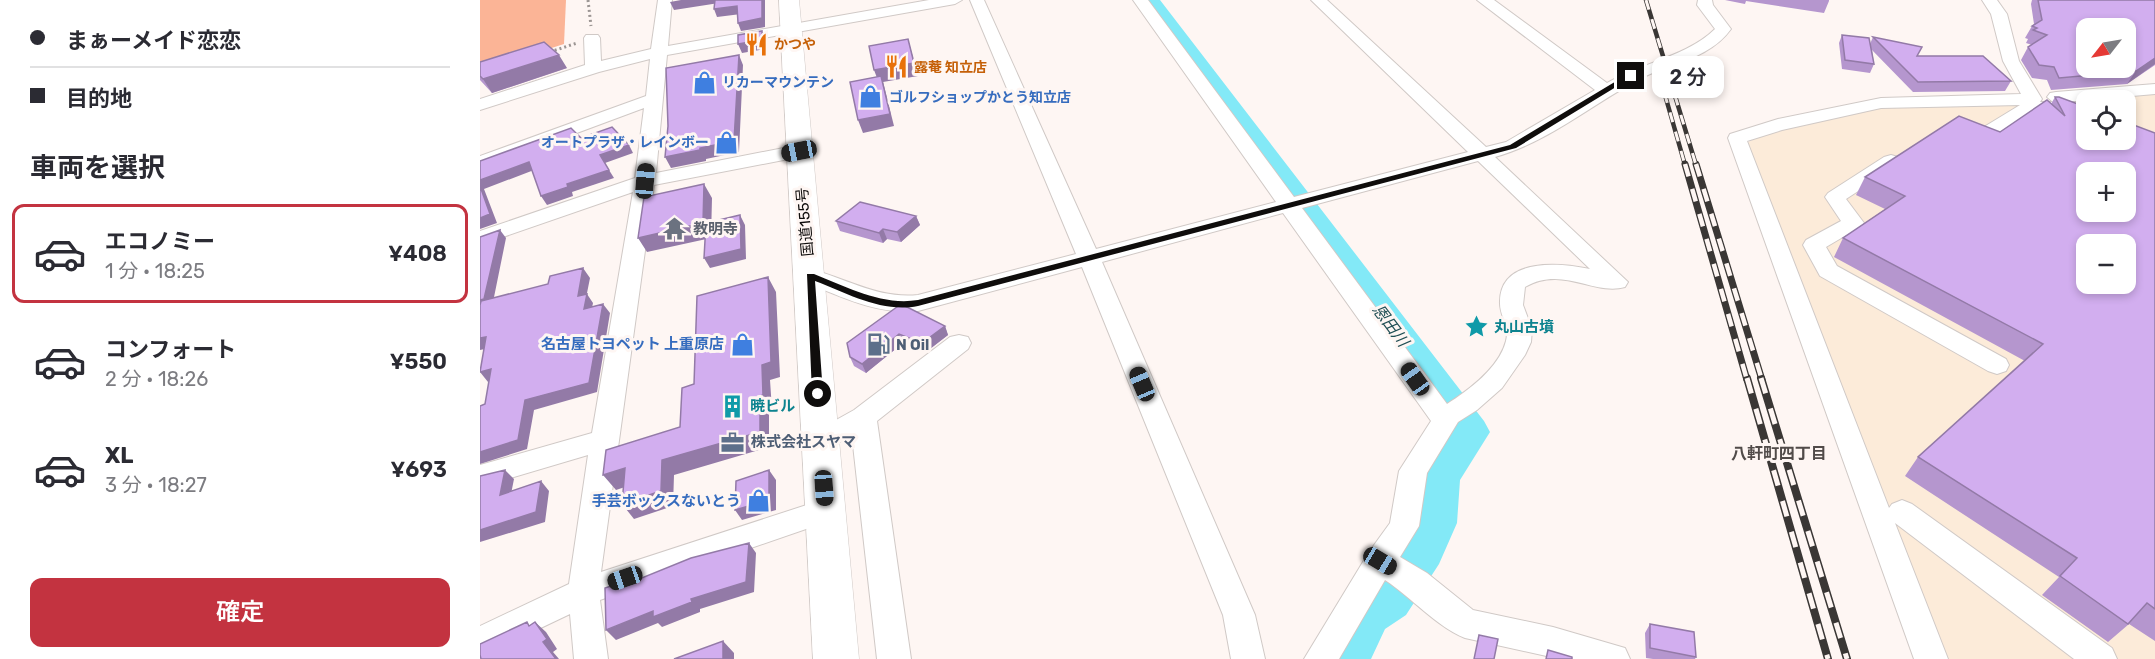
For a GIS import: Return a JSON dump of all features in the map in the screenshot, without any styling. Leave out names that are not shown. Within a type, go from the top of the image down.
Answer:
[{"type":"highway","name":"国道155号","points":[[790,15],[836,659]]},
{"type":"street","points":[[591,659],[583,592],[604,440],[645,181],[665,0]]},
{"type":"street","points":[[480,105],[593,68],[790,15],[956,0]]},
{"type":"street","points":[[977,0],[1089,258],[1239,615],[1248,659]]},
{"type":"street","points":[[1140,0],[1290,205],[1451,415]]},
{"type":"street","points":[[1318,0],[1617,282],[1586,276],[1550,273],[1531,275],[1514,284],[1511,307],[1520,327],[1519,347],[1502,371],[1445,421],[1413,471],[1404,526],[1380,561],[1322,659]]},
{"type":"street","points":[[1484,0],[1607,91]]},
{"type":"street","points":[[810,276],[885,304],[902,306],[1513,146],[1648,67],[1696,50],[1717,37],[1723,29],[1705,5],[1705,0]]},
{"type":"street","points":[[1989,0],[1999,14],[2011,61],[2032,99]]},
{"type":"street","points":[[592,38],[593,68]]},
{"type":"street","points":[[1931,659],[1737,138],[1778,125],[1881,103],[2032,99],[2155,89]]},
{"type":"street","points":[[480,163],[653,99]]},
{"type":"street","points":[[1949,124],[1980,137],[2029,107],[2070,107],[2076,109]]},
{"type":"street","points":[[1911,148],[1835,197],[1853,223],[1814,245],[1828,271],[1997,365]]},
{"type":"street","points":[[480,238],[645,181],[799,151]]},
{"type":"street","points":[[820,441],[863,417],[959,343]]},
{"type":"street","points":[[863,417],[894,659]]},
{"type":"street","points":[[480,476],[604,440]]},
{"type":"street","points":[[480,642],[583,592],[825,512]]},
{"type":"street","points":[[1902,512],[2100,659]]},
{"type":"street","points":[[1380,561],[1416,583],[1465,623],[1553,642],[1613,659]]},
{"type":"path","points":[[547,53],[592,38],[588,0]]},
{"type":"shaded area","points":[[480,0],[566,0],[564,44],[480,71]]},
{"type":"shaded area","points":[[2155,92],[2155,659],[1943,659],[1747,143],[1762,134],[1868,108],[2029,104],[2076,100],[2076,150],[2136,150],[2136,94]]},
{"type":"building","points":[[715,0],[762,0],[762,18],[738,23],[737,6],[714,9]]},
{"type":"building","points":[[2038,0],[2155,0],[2155,58],[2136,71],[2136,18],[2076,18],[2076,76],[2059,78],[2054,67],[2039,65],[2028,47],[2047,35],[2033,30],[2037,28],[2032,26],[2042,20]]},
{"type":"building","points":[[762,31],[762,40],[738,44],[738,35]]},
{"type":"building","points":[[1842,35],[1869,38],[1874,64],[1845,60]]},
{"type":"building","points":[[1873,37],[1922,47],[1917,56],[1983,56],[2011,81],[1918,82]]},
{"type":"building","points":[[908,39],[914,63],[874,70],[869,46]]},
{"type":"building","points":[[544,42],[559,55],[483,79],[480,76],[480,62]]},
{"type":"building","points":[[739,55],[734,141],[665,157],[668,126],[666,68]]},
{"type":"building","points":[[881,76],[890,114],[858,120],[850,82]]},
{"type":"building","points":[[2055,97],[2076,103],[2076,150],[2136,150],[2136,126],[2155,133],[2155,609],[2147,603],[2128,624],[2060,576],[2077,558],[1918,457],[2043,344],[1843,238],[1905,196],[1865,177],[1959,116],[2000,132],[2047,100],[2065,116]]},
{"type":"building","points":[[612,127],[629,145],[600,155],[609,170],[567,184],[568,187],[541,196],[529,162],[480,180],[480,161],[571,128],[581,138]]},
{"type":"building","points":[[704,184],[703,223],[638,238],[644,197]]},
{"type":"building","points":[[480,186],[490,214],[480,218]]},
{"type":"building","points":[[860,202],[916,216],[897,232],[883,229],[879,233],[836,221]]},
{"type":"building","points":[[740,215],[741,249],[704,258],[706,223]]},
{"type":"building","points":[[500,230],[484,299],[480,300],[480,237]]},
{"type":"building","points":[[583,268],[578,296],[587,294],[584,309],[603,304],[589,383],[525,400],[518,440],[480,452],[480,406],[485,404],[491,369],[480,372],[486,337],[480,338],[481,301],[548,284],[550,276]]},
{"type":"building","points":[[768,277],[771,362],[762,365],[763,395],[760,396],[760,432],[662,460],[661,491],[622,504],[625,468],[603,475],[606,450],[680,427],[682,388],[694,384],[697,296]]},
{"type":"building","points":[[901,304],[945,326],[922,343],[899,334],[862,364],[850,357],[847,343]]},
{"type":"building","points":[[505,470],[500,495],[541,481],[536,512],[480,530],[480,476]]},
{"type":"building","points":[[769,470],[769,500],[735,510],[736,481]]},
{"type":"building","points":[[749,543],[746,582],[691,599],[692,602],[653,617],[653,611],[606,630],[605,588],[637,577],[637,580],[691,558]]},
{"type":"building","points":[[527,622],[529,626],[535,622],[547,639],[543,642],[556,659],[481,659],[480,644]]},
{"type":"building","points":[[1650,624],[1694,632],[1696,657],[1650,648]]},
{"type":"building","points":[[1479,635],[1498,639],[1494,659],[1474,659]]},
{"type":"building","points":[[723,641],[723,659],[674,659]]},
{"type":"building","points":[[1548,650],[1572,657],[1572,659],[1546,659]]},
{"type":"waterway","name":"恩田川","points":[[1148,0],[1297,199]]},
{"type":"waterway","name":"恩田川","points":[[1303,207],[1470,432],[1439,477],[1435,523],[1423,550],[1408,572]]},
{"type":"waterway","name":"恩田川","points":[[1345,659],[1368,614],[1389,600],[1403,580]]},
{"type":"railway","points":[[1646,0],[1696,165]]},
{"type":"railway","points":[[1659,74],[1685,165]]},
{"type":"railway","points":[[1685,164],[1747,380]]},
{"type":"railway","points":[[1696,164],[1762,380]]},
{"type":"railway","points":[[1747,378],[1828,659]]},
{"type":"railway","points":[[1761,378],[1847,659]]},
{"type":"place","name":"かつや","points":[[756,44]]},
{"type":"place","name":"露菴 知立店","points":[[896,67]]},
{"type":"place","name":"リカーマウンテン","points":[[704,82]]},
{"type":"place","name":"ゴルフショップかとう知立店","points":[[871,97]]},
{"type":"place","name":"オートプラザ・レインボー","points":[[727,142]]},
{"type":"place","name":"教明寺","points":[[675,229]]},
{"type":"place","name":"丸山古墳","points":[[1476,327]]},
{"type":"place","name":"名古屋トヨペット 上重原店","points":[[742,344]]},
{"type":"place","name":"N Oil","points":[[878,345]]},
{"type":"place","name":"暁ビル","points":[[732,406]]},
{"type":"place","name":"株式会社スヤマ","points":[[733,442]]},
{"type":"place","name":"手芸ボックスないとう","points":[[759,501]]},
{"type":"district","name":"八軒町四丁目","points":[[1779,453]]},
{"type":"route","points":[[818,394],[810,276],[885,304],[902,306],[918,303],[1513,146],[1631,76]]}]
